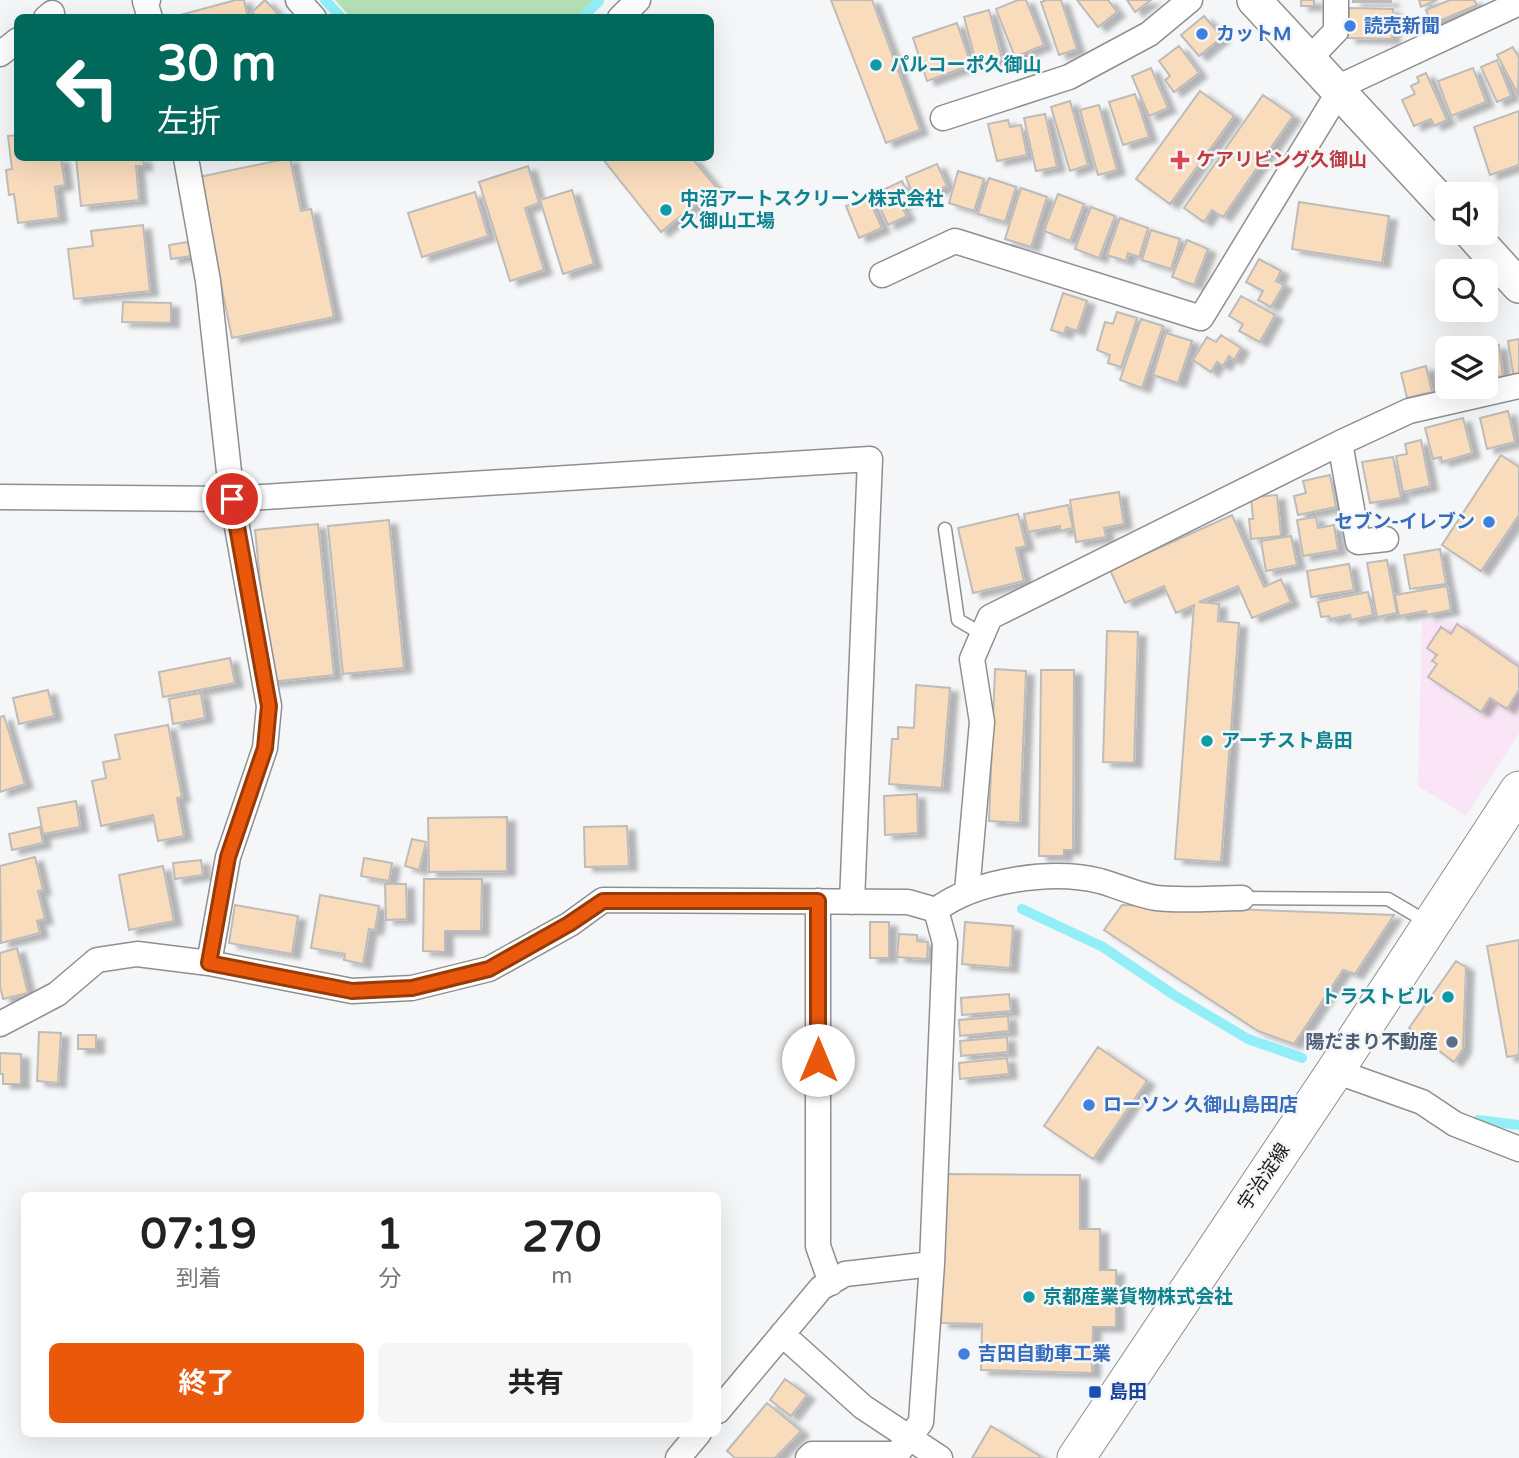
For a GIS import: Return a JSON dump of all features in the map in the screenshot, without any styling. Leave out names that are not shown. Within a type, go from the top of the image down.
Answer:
[{"type":"main road","name":"宇治淀線","points":[[1076,1458],[1519,790]]},
{"type":"street","points":[[298,0],[310,14]]},
{"type":"street","points":[[624,14],[638,0]]},
{"type":"street","points":[[943,118],[1069,77],[1149,34],[1190,0]]},
{"type":"street","points":[[1254,0],[1435,195]]},
{"type":"street","points":[[1309,59],[1336,31],[1336,0]]},
{"type":"street","points":[[882,275],[955,241],[1201,318],[1343,85],[1510,4]]},
{"type":"street","points":[[0,54],[14,43]]},
{"type":"street","points":[[187,161],[208,281],[232,499],[269,706],[265,748],[228,857],[209,963]]},
{"type":"street","points":[[1482,245],[1519,286]]},
{"type":"street","points":[[967,892],[982,722],[972,659],[990,617],[1409,411],[1519,386]]},
{"type":"street","points":[[1340,443],[1358,542],[1386,539]]},
{"type":"street","points":[[0,497],[232,499],[870,459],[852,902]]},
{"type":"street","points":[[936,910],[967,892],[1015,880],[1054,876],[1097,880],[1155,898],[1242,898]]},
{"type":"street","points":[[0,1024],[57,994],[97,960],[137,954],[209,963],[352,991],[412,988],[489,969],[569,924],[603,901],[908,902],[936,910]]},
{"type":"street","points":[[818,901],[818,1246],[831,1283]]},
{"type":"street","points":[[808,1458],[812,1454],[897,1454],[921,1422],[932,1264],[945,943],[936,910]]},
{"type":"street","points":[[1335,1071],[1423,1102],[1455,1124],[1519,1149]]},
{"type":"street","points":[[721,1407],[821,1288],[845,1274],[932,1264]]},
{"type":"street","points":[[782,1334],[863,1407],[940,1458]]},
{"type":"street","points":[[678,1458],[696,1437]]},
{"type":"lane","points":[[946,529],[958,620],[982,635]]},
{"type":"lane","points":[[1242,898],[1388,899],[1431,925]]},
{"type":"shaded area","points":[[1422,621],[1459,621],[1519,661],[1519,733],[1466,816],[1418,786]]},
{"type":"green space","points":[[335,0],[597,0],[581,14],[347,14]]},
{"type":"building","points":[[244,0],[247,14],[184,14]]},
{"type":"building","points":[[265,0],[278,14],[254,14],[252,12]]},
{"type":"building","name":"パルコーポ久御山","points":[[831,0],[872,0],[920,130],[886,143]]},
{"type":"building","points":[[1018,0],[1026,0],[1044,45],[1015,57],[996,9]]},
{"type":"building","points":[[1061,0],[1077,49],[1059,55],[1041,2]]},
{"type":"building","points":[[1077,0],[1108,0],[1117,12],[1098,27]]},
{"type":"building","points":[[1127,0],[1151,0],[1135,12]]},
{"type":"building","points":[[1301,0],[1314,0],[1314,6],[1301,6]]},
{"type":"building","points":[[1391,0],[1391,2],[1353,2]]},
{"type":"building","points":[[1419,0],[1437,0],[1421,7]]},
{"type":"building","points":[[1450,0],[1474,0],[1477,5],[1432,24],[1426,10]]},
{"type":"building","points":[[1349,8],[1393,9],[1392,39],[1348,38]]},
{"type":"building","points":[[989,10],[1002,59],[977,66],[964,17]]},
{"type":"building","points":[[1204,16],[1222,37],[1199,56],[1181,35]]},
{"type":"building","points":[[957,23],[971,65],[927,81],[913,38]]},
{"type":"building","points":[[1179,46],[1199,73],[1174,92],[1165,80],[1170,76],[1159,61]]},
{"type":"building","points":[[1513,47],[1519,58],[1518,94],[1497,55]]},
{"type":"building","points":[[1497,60],[1511,96],[1497,102],[1481,67]]},
{"type":"building","points":[[1151,68],[1168,108],[1149,116],[1132,76]]},
{"type":"building","points":[[1473,68],[1486,102],[1451,116],[1438,81]]},
{"type":"building","points":[[1426,73],[1447,120],[1434,126],[1431,119],[1414,126],[1402,100],[1415,94],[1411,86],[1419,82],[1417,77]]},
{"type":"building","points":[[1200,91],[1234,116],[1170,204],[1136,179]]},
{"type":"building","points":[[1135,94],[1149,137],[1123,145],[1109,102]]},
{"type":"building","points":[[1263,95],[1293,116],[1223,217],[1212,210],[1204,222],[1184,208]]},
{"type":"building","points":[[1070,101],[1088,165],[1070,171],[1051,107]]},
{"type":"building","points":[[1099,105],[1117,170],[1098,175],[1080,110]]},
{"type":"building","points":[[1519,111],[1519,165],[1490,175],[1474,127]]},
{"type":"building","points":[[1045,114],[1057,167],[1036,171],[1024,118]]},
{"type":"building","points":[[1008,120],[1010,127],[1021,125],[1027,155],[997,161],[988,124]]},
{"type":"building","points":[[14,135],[14,161],[61,161],[65,185],[55,187],[59,218],[18,223],[14,194],[9,195],[6,170],[12,169],[8,136]]},
{"type":"building","points":[[76,161],[143,161],[144,166],[136,166],[139,200],[81,206]]},
{"type":"building","points":[[276,161],[291,161],[301,211],[311,209],[334,317],[232,338],[199,177]]},
{"type":"building","name":"中沼アートスクリーン株式会社 久御山工場","points":[[604,161],[694,161],[716,187],[661,232]]},
{"type":"building","points":[[937,164],[947,186],[915,200],[906,177]]},
{"type":"building","points":[[528,166],[539,203],[525,208],[544,270],[510,281],[479,182]]},
{"type":"building","points":[[958,171],[984,179],[974,211],[949,203]]},
{"type":"building","points":[[989,178],[1016,187],[1005,222],[978,214]]},
{"type":"building","points":[[902,181],[911,199],[900,204],[907,216],[888,225],[874,194]]},
{"type":"building","points":[[1021,188],[1047,197],[1031,247],[1005,239]]},
{"type":"building","points":[[572,190],[594,264],[563,274],[540,200]]},
{"type":"building","points":[[475,192],[488,236],[422,257],[408,213]]},
{"type":"building","points":[[1058,194],[1084,204],[1070,241],[1044,231]]},
{"type":"building","points":[[868,197],[882,228],[859,238],[846,206]]},
{"type":"building","points":[[1299,202],[1389,216],[1382,263],[1292,249]]},
{"type":"building","points":[[1091,207],[1115,216],[1099,258],[1075,249]]},
{"type":"building","points":[[1120,218],[1148,228],[1139,257],[1128,253],[1126,261],[1107,255]]},
{"type":"building","points":[[143,225],[150,291],[74,299],[68,249],[93,246],[91,231]]},
{"type":"building","points":[[1151,230],[1180,239],[1171,269],[1142,260]]},
{"type":"building","points":[[1187,240],[1208,249],[1194,285],[1172,277]]},
{"type":"building","points":[[188,242],[191,256],[171,259],[169,245]]},
{"type":"building","points":[[1259,259],[1281,271],[1276,281],[1284,285],[1271,307],[1258,300],[1263,291],[1246,282]]},
{"type":"building","points":[[1063,293],[1087,301],[1077,331],[1066,327],[1064,334],[1051,330]]},
{"type":"building","points":[[1241,296],[1275,315],[1260,342],[1239,331],[1243,324],[1229,316]]},
{"type":"building","points":[[123,302],[171,303],[171,323],[122,322]]},
{"type":"building","points":[[1117,312],[1137,318],[1121,367],[1108,363],[1110,355],[1097,350],[1105,322],[1113,324]]},
{"type":"building","points":[[1141,319],[1163,326],[1142,388],[1120,380]]},
{"type":"building","points":[[1166,333],[1192,341],[1178,383],[1153,375]]},
{"type":"building","points":[[1221,335],[1241,348],[1234,360],[1229,356],[1223,366],[1217,362],[1211,372],[1193,360],[1207,337],[1216,342]]},
{"type":"building","points":[[1519,339],[1519,378],[1514,379],[1508,341]]},
{"type":"building","points":[[1498,345],[1503,376],[1498,377]]},
{"type":"building","points":[[1426,366],[1432,392],[1407,398],[1401,373]]},
{"type":"building","points":[[1508,411],[1515,442],[1487,449],[1480,418]]},
{"type":"building","points":[[1463,418],[1472,453],[1442,462],[1441,457],[1433,459],[1425,428]]},
{"type":"building","points":[[1421,440],[1430,486],[1403,492],[1396,456],[1407,454],[1405,444]]},
{"type":"building","points":[[1501,455],[1519,467],[1519,515],[1481,571],[1442,545]]},
{"type":"building","points":[[1393,457],[1401,498],[1370,503],[1362,462]]},
{"type":"building","points":[[1330,475],[1336,507],[1298,515],[1294,496],[1306,493],[1303,481]]},
{"type":"building","points":[[1119,492],[1124,524],[1104,528],[1106,537],[1076,542],[1070,500]]},
{"type":"building","points":[[1277,495],[1281,536],[1251,539],[1251,497]]},
{"type":"building","points":[[1068,505],[1073,528],[1060,531],[1060,526],[1028,532],[1024,514]]},
{"type":"building","points":[[1018,514],[1026,546],[1016,548],[1024,581],[973,593],[958,528]]},
{"type":"building","name":"アーチスト島田","points":[[1232,515],[1264,587],[1281,579],[1291,602],[1252,618],[1238,586],[1199,602],[1219,604],[1218,621],[1239,623],[1221,862],[1175,859],[1194,605],[1176,613],[1164,586],[1125,603],[1110,570]]},
{"type":"building","points":[[1316,517],[1318,528],[1334,525],[1338,550],[1303,556],[1297,520]]},
{"type":"building","points":[[389,520],[404,668],[343,674],[328,526]]},
{"type":"building","points":[[318,524],[334,675],[270,682],[255,530]]},
{"type":"building","points":[[1291,536],[1297,565],[1266,571],[1261,541]]},
{"type":"building","points":[[1440,549],[1446,584],[1410,589],[1404,555]]},
{"type":"building","points":[[1387,560],[1397,613],[1377,617],[1367,563]]},
{"type":"building","points":[[1349,564],[1354,590],[1311,597],[1307,571]]},
{"type":"building","points":[[1447,586],[1451,610],[1427,615],[1426,611],[1399,616],[1395,595]]},
{"type":"building","points":[[1368,592],[1373,615],[1351,620],[1350,615],[1330,619],[1329,616],[1321,617],[1318,602]]},
{"type":"building","points":[[1457,624],[1519,667],[1519,690],[1507,709],[1490,698],[1481,712],[1428,677],[1437,664],[1432,661],[1437,655],[1427,648],[1441,627],[1451,634]]},
{"type":"building","points":[[1107,631],[1138,632],[1134,763],[1103,762]]},
{"type":"building","points":[[230,658],[235,683],[163,697],[159,672]]},
{"type":"building","points":[[995,669],[1026,671],[1020,823],[989,821]]},
{"type":"building","points":[[1041,670],[1074,670],[1073,850],[1064,850],[1064,856],[1039,856]]},
{"type":"building","points":[[916,685],[950,688],[942,788],[889,784],[892,739],[898,739],[898,727],[914,728]]},
{"type":"building","points":[[48,690],[54,716],[19,724],[13,698]]},
{"type":"building","points":[[201,693],[205,718],[173,724],[169,699]]},
{"type":"building","points":[[4,716],[25,784],[0,792],[0,717]]},
{"type":"building","points":[[168,725],[182,797],[177,798],[184,836],[158,841],[153,815],[101,826],[92,781],[106,778],[103,762],[120,759],[115,735]]},
{"type":"building","points":[[917,794],[918,833],[885,835],[884,796]]},
{"type":"building","points":[[76,801],[80,827],[43,834],[38,808]]},
{"type":"building","points":[[507,817],[507,871],[429,872],[428,818]]},
{"type":"building","points":[[627,826],[629,866],[585,867],[584,827]]},
{"type":"building","points":[[40,827],[43,843],[12,850],[9,834]]},
{"type":"building","points":[[412,839],[426,842],[419,870],[405,866]]},
{"type":"building","points":[[35,857],[43,890],[38,891],[45,919],[37,921],[40,933],[1,943],[0,866]]},
{"type":"building","points":[[364,858],[392,863],[389,881],[361,876]]},
{"type":"building","points":[[201,860],[203,875],[175,879],[173,863]]},
{"type":"building","points":[[163,866],[174,921],[129,930],[119,875]]},
{"type":"building","points":[[424,879],[482,879],[481,931],[445,931],[445,952],[423,951]]},
{"type":"building","points":[[385,884],[406,884],[407,919],[386,920]]},
{"type":"building","points":[[320,895],[379,906],[375,930],[369,929],[363,964],[344,960],[345,954],[311,948]]},
{"type":"building","points":[[235,905],[298,916],[292,954],[229,943]]},
{"type":"building","points":[[1122,905],[1394,915],[1355,974],[1343,970],[1294,1044],[1258,1031],[1104,930]]},
{"type":"building","points":[[870,922],[889,922],[889,958],[870,958]]},
{"type":"building","points":[[965,922],[1013,926],[1010,968],[962,964]]},
{"type":"building","points":[[899,934],[917,935],[917,941],[928,942],[927,959],[897,957]]},
{"type":"building","points":[[1519,940],[1519,1055],[1507,1057],[1487,946]]},
{"type":"building","points":[[17,948],[28,993],[3,999],[0,986],[0,953]]},
{"type":"building","name":"トラストビル","points":[[1456,961],[1466,967],[1463,1049],[1454,1062],[1409,1028]]},
{"type":"building","points":[[1009,994],[1011,1011],[962,1015],[961,998]]},
{"type":"building","points":[[1008,1016],[1009,1031],[960,1036],[959,1020]]},
{"type":"building","points":[[39,1032],[61,1033],[58,1083],[37,1081]]},
{"type":"building","points":[[78,1035],[96,1035],[96,1049],[78,1049]]},
{"type":"building","points":[[1007,1037],[1008,1052],[961,1056],[960,1041]]},
{"type":"building","points":[[1098,1047],[1147,1081],[1093,1159],[1044,1126]]},
{"type":"building","points":[[0,1053],[21,1054],[21,1084],[3,1084]]},
{"type":"building","points":[[1007,1058],[1009,1074],[960,1079],[959,1063]]},
{"type":"building","name":"京都産業貨物株式会社","points":[[947,1174],[1080,1175],[1080,1229],[1100,1229],[1100,1270],[1116,1270],[1116,1327],[1093,1327],[1092,1373],[981,1370],[982,1324],[941,1323]]},
{"type":"building","points":[[785,1379],[807,1395],[791,1416],[770,1400]]},
{"type":"building","points":[[767,1403],[801,1431],[775,1458],[735,1458],[727,1451]]},
{"type":"building","points":[[991,1426],[1040,1456],[1039,1458],[972,1458]]},
{"type":"waterway","points":[[325,0],[338,14]]},
{"type":"waterway","points":[[586,14],[599,1]]},
{"type":"waterway","points":[[1022,909],[1103,947],[1174,995],[1248,1039],[1302,1058]]},
{"type":"waterway","points":[[1478,1120],[1519,1125]]},
{"type":"place","name":"読売新聞","points":[[1350,26]]},
{"type":"place","name":"カットM","points":[[1202,34]]},
{"type":"place","name":"パルコーポ久御山","points":[[876,65]]},
{"type":"place","name":"ケアリビング久御山","points":[[1180,160]]},
{"type":"place","name":"中沼アートスクリーン株式会社 久御山工場","points":[[666,210]]},
{"type":"place","name":"セブン-イレブン","points":[[1489,522]]},
{"type":"place","name":"アーチスト島田","points":[[1207,741]]},
{"type":"place","name":"トラストビル","points":[[1448,997]]},
{"type":"place","name":"陽だまり不動産","points":[[1452,1042]]},
{"type":"place","name":"ローソン 久御山島田店","points":[[1089,1105]]},
{"type":"place","name":"京都産業貨物株式会社","points":[[1029,1297]]},
{"type":"place","name":"吉田自動車工業","points":[[964,1354]]},
{"type":"place","name":"島田","points":[[1095,1392]]},
{"type":"route","points":[[232,499],[269,706],[265,748],[228,857],[209,963],[352,991],[412,988],[489,969],[569,924],[603,901],[818,901],[818,1060]]}]
